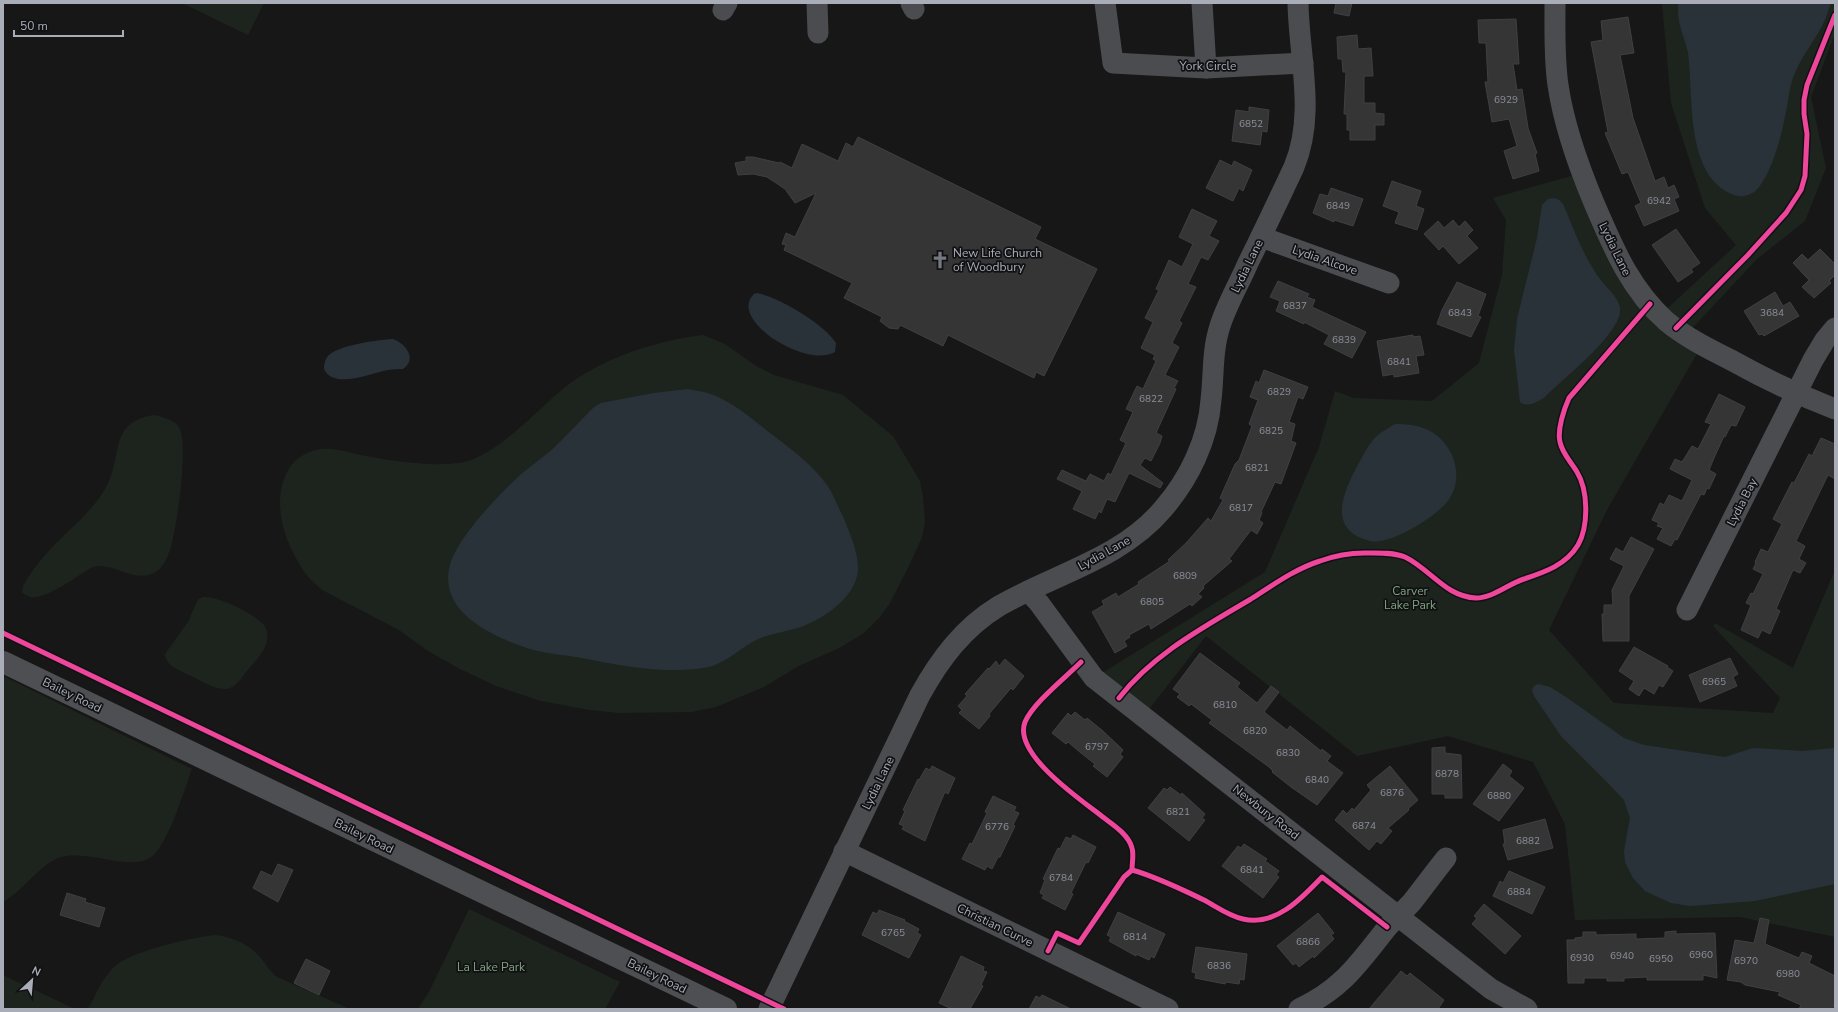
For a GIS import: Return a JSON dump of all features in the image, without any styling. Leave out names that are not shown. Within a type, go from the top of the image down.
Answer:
[{"type":"main road","name":"Bailey Road","points":[[3,662],[726,1009]]},
{"type":"street","points":[[817,3],[818,33]]},
{"type":"street","name":"York Circle","points":[[1105,3],[1113,63],[1206,68],[1303,63]]},
{"type":"street","points":[[1202,3],[1206,68]]},
{"type":"street","name":"Lydia Lane","points":[[769,1009],[920,695],[943,657],[956,641],[975,624],[998,607],[1028,591],[1103,556],[1126,542],[1158,515],[1178,489],[1194,461],[1207,425],[1211,403],[1214,354],[1221,322],[1294,167],[1301,145],[1306,110],[1298,3]]},
{"type":"street","name":"Lydia Lane","points":[[1555,3],[1557,73],[1566,124],[1582,173],[1623,269],[1646,300],[1676,328],[1716,353],[1796,394],[1835,409]]},
{"type":"street","name":"Lydia Alcove","points":[[1261,237],[1389,283]]},
{"type":"street","name":"Lydia Bay","points":[[1687,610],[1796,394],[1822,345],[1835,328]]},
{"type":"street","name":"Newbury Road","points":[[1028,591],[1039,603],[1094,678],[1399,915],[1491,989],[1527,1009]]},
{"type":"street","name":"Christian Curve","points":[[844,851],[1168,1009]]},
{"type":"street","points":[[1299,1009],[1315,1001],[1347,976],[1411,903],[1446,858]]},
{"type":"green space","points":[[182,3],[264,3],[248,35]]},
{"type":"green space","name":"Carver Lake Park","points":[[1662,3],[1835,3],[1835,33],[1811,97],[1826,168],[1805,221],[1757,259],[1686,335],[1702,345],[1608,508],[1549,630],[1614,703],[1773,713],[1780,698],[1713,626],[1715,623],[1793,668],[1835,570],[1835,937],[1740,917],[1575,920],[1565,824],[1533,762],[1448,736],[1357,756],[1206,636],[1143,717],[1094,678],[1265,572],[1319,447],[1335,391],[1353,398],[1432,401],[1479,363],[1502,275],[1506,220],[1493,198],[1582,173],[1660,315],[1736,245],[1705,208],[1671,103]]},
{"type":"green space","points":[[703,335],[725,344],[756,366],[774,375],[843,395],[893,436],[920,481],[925,523],[922,537],[909,566],[890,603],[880,617],[864,633],[839,648],[797,667],[764,687],[716,707],[692,712],[619,713],[589,710],[541,701],[496,686],[460,669],[428,651],[399,630],[318,587],[308,577],[296,559],[284,530],[280,495],[286,473],[289,468],[296,460],[305,454],[321,449],[333,449],[387,460],[435,464],[450,464],[474,459],[486,453],[510,436],[564,388],[595,368],[630,352],[648,346]]},
{"type":"green space","points":[[154,415],[169,419],[176,423],[180,429],[183,454],[181,489],[176,525],[170,550],[163,564],[157,571],[149,575],[141,576],[133,575],[109,567],[93,567],[43,595],[30,597],[25,595],[22,592],[23,586],[36,566],[53,546],[92,507],[105,489],[111,477],[119,443],[123,433],[129,425],[139,419]]},
{"type":"green space","points":[[203,597],[217,599],[244,610],[264,625],[266,631],[267,636],[265,648],[240,680],[235,685],[226,689],[217,688],[207,684],[170,665],[165,654],[188,622],[198,599]]},
{"type":"green space","points":[[3,676],[192,769],[180,804],[168,832],[162,844],[148,859],[140,862],[132,862],[81,856],[61,857],[47,865],[18,891],[3,902]]},
{"type":"green space","name":"La Lake Park","points":[[469,909],[620,982],[605,1009],[418,1009],[430,990]]},
{"type":"green space","points":[[215,935],[234,939],[251,948],[277,977],[350,1009],[87,1009],[105,978],[113,968],[121,962],[132,956],[161,946]]},
{"type":"green space","points":[[3,975],[75,1009],[3,1009]]},
{"type":"shaded area","points":[[1678,3],[1831,3],[1823,23],[1800,62],[1792,79],[1779,140],[1769,171],[1759,187],[1748,195],[1734,195],[1718,185],[1707,171],[1699,153],[1694,133],[1688,53],[1679,21]]},
{"type":"shaded area","points":[[1554,198],[1563,204],[1580,245],[1590,264],[1596,274],[1616,298],[1620,308],[1618,318],[1612,330],[1590,356],[1544,398],[1532,404],[1523,404],[1520,402],[1514,350],[1517,319],[1537,238],[1542,205],[1548,199]]},
{"type":"shaded area","points":[[757,293],[777,300],[812,320],[836,343],[835,352],[822,355],[806,354],[790,348],[774,339],[760,328],[751,316],[749,304],[754,294]]},
{"type":"shaded area","points":[[393,339],[402,344],[410,356],[407,365],[403,369],[344,379],[329,375],[324,369],[327,358],[334,351],[359,344]]},
{"type":"shaded area","points":[[688,389],[716,396],[742,411],[800,456],[823,479],[844,519],[856,551],[858,564],[856,580],[847,596],[840,603],[818,619],[799,627],[763,637],[719,663],[712,666],[688,670],[658,670],[642,668],[534,650],[503,639],[488,631],[473,622],[461,611],[452,597],[448,582],[450,565],[460,544],[468,532],[506,488],[546,455],[594,407],[601,403],[654,393]]},
{"type":"shaded area","points":[[1395,424],[1422,427],[1438,436],[1450,451],[1454,459],[1456,468],[1455,487],[1446,503],[1415,527],[1390,539],[1370,541],[1356,536],[1347,528],[1343,519],[1342,509],[1344,498],[1353,474],[1369,445],[1379,434]]},
{"type":"shaded area","points":[[1538,684],[1550,687],[1566,697],[1624,738],[1644,745],[1725,757],[1753,748],[1803,751],[1835,748],[1835,884],[1755,901],[1690,906],[1671,903],[1645,891],[1633,878],[1625,862],[1624,851],[1630,818],[1624,800],[1561,736],[1534,696],[1532,690],[1534,686]]},
{"type":"building","points":[[1336,3],[1352,3],[1349,16],[1334,13]]},
{"type":"building","points":[[1628,17],[1634,53],[1620,55],[1633,118],[1655,181],[1664,177],[1668,188],[1674,185],[1679,197],[1674,199],[1679,211],[1644,226],[1635,206],[1641,203],[1628,172],[1622,174],[1605,133],[1608,132],[1591,42],[1603,40],[1601,21]]},
{"type":"building","points":[[1516,19],[1519,64],[1513,64],[1517,90],[1522,89],[1528,128],[1537,153],[1535,154],[1539,171],[1513,179],[1504,151],[1517,146],[1509,119],[1492,122],[1485,82],[1488,82],[1486,43],[1479,43],[1478,20]]},
{"type":"building","points":[[1357,35],[1358,49],[1371,48],[1373,76],[1364,76],[1364,103],[1375,103],[1375,113],[1384,114],[1384,125],[1375,125],[1375,140],[1350,140],[1350,130],[1347,130],[1347,114],[1344,114],[1346,72],[1343,72],[1342,59],[1338,59],[1337,37]]},
{"type":"building","points":[[1249,107],[1269,110],[1267,132],[1262,131],[1260,145],[1232,141],[1236,110],[1249,112]]},
{"type":"building","name":"New Life Church of Woodbury","points":[[858,137],[1041,227],[1035,239],[1097,269],[1044,376],[1036,372],[1034,378],[948,335],[943,346],[900,325],[898,329],[889,328],[880,321],[882,317],[844,298],[852,283],[784,250],[786,245],[782,244],[786,233],[795,237],[816,193],[795,203],[785,189],[767,177],[753,174],[738,175],[735,163],[746,161],[746,157],[753,157],[780,162],[792,168],[802,144],[838,161],[846,143],[853,147]]},
{"type":"building","points":[[1220,160],[1232,166],[1234,161],[1252,170],[1243,191],[1239,188],[1233,201],[1206,188]]},
{"type":"building","points":[[1392,181],[1421,191],[1416,206],[1424,209],[1417,230],[1395,223],[1399,212],[1383,206]]},
{"type":"building","points":[[1331,188],[1363,199],[1353,226],[1334,220],[1334,222],[1313,213],[1320,194],[1328,196]]},
{"type":"building","points":[[1192,209],[1217,221],[1209,236],[1219,241],[1208,260],[1201,257],[1188,284],[1196,287],[1179,321],[1182,323],[1172,343],[1179,347],[1165,375],[1178,381],[1174,388],[1176,389],[1156,433],[1162,436],[1160,443],[1151,461],[1145,458],[1140,465],[1163,483],[1160,488],[1129,473],[1115,502],[1107,499],[1101,513],[1099,511],[1095,519],[1073,509],[1082,491],[1057,479],[1062,470],[1086,481],[1090,474],[1104,481],[1108,473],[1111,475],[1126,443],[1120,440],[1133,412],[1126,409],[1137,386],[1143,389],[1156,361],[1153,359],[1155,355],[1141,348],[1153,322],[1145,318],[1159,290],[1156,289],[1169,260],[1182,267],[1193,244],[1179,237]]},
{"type":"building","points":[[1453,220],[1459,227],[1465,221],[1473,230],[1467,236],[1478,248],[1459,264],[1443,246],[1439,250],[1424,234],[1438,221],[1444,228]]},
{"type":"building","points":[[1676,229],[1700,263],[1691,269],[1693,272],[1678,282],[1652,245]]},
{"type":"building","points":[[1820,249],[1835,264],[1835,275],[1829,281],[1831,283],[1814,298],[1802,287],[1809,280],[1793,263],[1802,254],[1808,260]]},
{"type":"building","points":[[1278,281],[1309,294],[1307,297],[1315,300],[1312,307],[1366,332],[1352,358],[1324,344],[1329,335],[1304,322],[1304,324],[1276,311],[1280,301],[1270,297]]},
{"type":"building","points":[[1457,282],[1486,294],[1478,316],[1481,317],[1471,337],[1437,324],[1442,310]]},
{"type":"building","points":[[1775,292],[1783,306],[1790,302],[1799,316],[1764,336],[1762,334],[1759,335],[1744,311]]},
{"type":"building","points":[[1413,335],[1413,337],[1420,336],[1424,355],[1416,356],[1419,373],[1394,377],[1394,374],[1383,376],[1377,341]]},
{"type":"building","points":[[1264,370],[1308,387],[1303,399],[1298,397],[1289,422],[1295,424],[1291,441],[1296,443],[1281,484],[1275,482],[1261,512],[1262,513],[1259,520],[1263,523],[1257,534],[1251,530],[1229,559],[1232,561],[1203,586],[1204,588],[1198,594],[1202,597],[1192,606],[1190,604],[1151,629],[1149,624],[1129,635],[1130,637],[1124,641],[1127,646],[1115,653],[1092,612],[1104,605],[1102,601],[1116,593],[1118,597],[1139,584],[1138,582],[1170,561],[1168,560],[1187,542],[1208,518],[1211,521],[1223,500],[1220,498],[1235,464],[1239,460],[1252,426],[1249,424],[1258,400],[1250,397],[1256,381],[1259,383]]},
{"type":"building","points":[[1719,394],[1745,407],[1736,426],[1731,425],[1725,437],[1724,436],[1714,458],[1709,470],[1716,474],[1709,489],[1707,488],[1704,495],[1701,494],[1677,540],[1675,539],[1671,546],[1657,539],[1663,528],[1657,526],[1659,523],[1652,520],[1660,503],[1664,505],[1669,495],[1682,501],[1692,480],[1670,469],[1675,459],[1682,462],[1692,446],[1698,449],[1711,424],[1705,422]]},
{"type":"building","points":[[1821,438],[1835,444],[1835,479],[1828,475],[1796,541],[1805,546],[1799,559],[1806,563],[1800,573],[1793,570],[1776,609],[1780,611],[1770,634],[1762,630],[1758,638],[1741,630],[1751,605],[1746,603],[1751,593],[1753,594],[1763,574],[1753,569],[1756,563],[1755,562],[1761,549],[1768,552],[1782,524],[1773,519],[1792,482],[1794,483],[1809,454],[1812,456]]},
{"type":"building","points":[[1631,537],[1654,549],[1629,596],[1629,641],[1603,641],[1602,614],[1604,614],[1604,605],[1613,605],[1612,590],[1624,566],[1610,559],[1616,548],[1623,552]]},
{"type":"building","points":[[1634,647],[1668,666],[1667,667],[1673,671],[1663,687],[1659,685],[1654,694],[1644,688],[1639,696],[1629,689],[1634,681],[1619,671]]},
{"type":"building","points":[[1200,653],[1240,683],[1237,687],[1257,703],[1271,686],[1279,692],[1264,712],[1287,730],[1290,726],[1321,751],[1322,749],[1331,756],[1327,761],[1343,773],[1317,805],[1291,787],[1272,772],[1273,771],[1269,767],[1209,723],[1212,720],[1191,704],[1189,706],[1177,697],[1180,694],[1173,689]]},
{"type":"building","points":[[1730,658],[1738,674],[1733,677],[1737,686],[1700,702],[1689,675]]},
{"type":"building","points":[[1005,659],[1024,676],[1013,690],[1011,688],[989,714],[990,716],[979,729],[959,713],[962,710],[958,706],[967,696],[965,694],[988,668],[989,669],[996,661],[999,666]]},
{"type":"building","points":[[1075,712],[1085,720],[1087,718],[1123,750],[1120,754],[1123,757],[1107,777],[1093,766],[1095,764],[1068,742],[1066,744],[1052,733],[1068,713],[1071,716]]},
{"type":"building","points":[[1445,747],[1445,753],[1461,755],[1462,798],[1445,798],[1445,794],[1432,794],[1432,748]]},
{"type":"building","points":[[1503,764],[1512,771],[1509,776],[1524,788],[1499,821],[1473,804]]},
{"type":"building","points":[[932,766],[955,778],[948,794],[945,792],[925,841],[902,829],[904,826],[899,824],[905,811],[903,810],[918,779],[919,780],[926,768],[930,770]]},
{"type":"building","points":[[1390,766],[1418,800],[1388,828],[1392,831],[1381,844],[1377,841],[1369,850],[1335,820],[1343,810],[1347,814],[1352,808],[1354,810],[1371,790],[1367,785]]},
{"type":"building","points":[[1170,787],[1181,795],[1182,793],[1205,814],[1202,818],[1205,820],[1189,841],[1148,808],[1164,788],[1167,790]]},
{"type":"building","points":[[993,796],[1016,807],[1014,811],[1019,813],[1013,825],[1015,826],[1000,857],[998,857],[992,869],[987,866],[985,870],[962,859],[970,843],[972,844],[987,813],[985,812]]},
{"type":"building","points":[[1545,819],[1553,848],[1508,860],[1503,844],[1505,844],[1503,830]]},
{"type":"building","points":[[1073,835],[1096,847],[1088,863],[1086,862],[1071,893],[1073,894],[1065,910],[1042,898],[1044,895],[1040,893],[1045,880],[1043,879],[1058,848],[1060,849],[1066,837],[1071,839]]},
{"type":"building","points":[[1244,844],[1267,859],[1265,861],[1279,871],[1276,875],[1279,877],[1263,898],[1222,866],[1238,846],[1241,848]]},
{"type":"building","points":[[278,864],[293,870],[278,902],[253,888],[261,871],[272,876]]},
{"type":"building","points":[[1509,871],[1545,887],[1532,914],[1493,896],[1500,881],[1503,883]]},
{"type":"building","points":[[67,893],[86,899],[85,902],[105,908],[99,927],[60,915]]},
{"type":"building","points":[[1484,904],[1521,936],[1505,954],[1472,924],[1477,918],[1474,916]]},
{"type":"building","points":[[879,910],[905,920],[904,921],[919,929],[917,933],[921,935],[909,958],[862,935],[873,912],[877,914]]},
{"type":"building","points":[[1118,912],[1165,934],[1154,958],[1151,956],[1149,960],[1136,954],[1136,956],[1109,941],[1111,937],[1107,935]]},
{"type":"building","points":[[1318,913],[1334,933],[1331,935],[1334,939],[1314,958],[1313,956],[1299,967],[1296,963],[1293,965],[1277,946]]},
{"type":"building","points":[[1760,918],[1769,920],[1765,944],[1799,958],[1802,952],[1812,956],[1809,963],[1835,976],[1835,1003],[1832,1009],[1799,1009],[1801,1005],[1778,995],[1780,992],[1727,980],[1735,940],[1754,943]]},
{"type":"building","points":[[1676,931],[1676,934],[1715,933],[1717,978],[1703,975],[1703,980],[1647,980],[1647,977],[1624,978],[1624,981],[1607,981],[1607,978],[1584,978],[1584,983],[1568,983],[1567,940],[1575,940],[1575,938],[1583,937],[1583,932],[1596,932],[1596,935],[1636,934],[1636,939],[1665,938],[1665,932]]},
{"type":"building","points":[[1196,947],[1247,954],[1244,980],[1240,979],[1239,984],[1226,982],[1225,984],[1195,978],[1196,973],[1192,972]]},
{"type":"building","points":[[961,956],[984,967],[983,971],[987,972],[981,985],[983,986],[970,1009],[952,1009],[939,1003]]},
{"type":"building","points":[[306,959],[330,971],[319,995],[294,983]]},
{"type":"building","points":[[1401,971],[1407,976],[1410,973],[1444,1000],[1438,1009],[1369,1009]]},
{"type":"building","points":[[1042,995],[1071,1009],[1029,1009],[1036,996],[1040,998]]},
{"type":"cycle path","points":[[1676,328],[1748,255],[1786,213],[1801,190],[1805,176],[1807,134],[1804,114],[1804,100],[1807,85],[1835,15]]},
{"type":"cycle path","points":[[1119,698],[1147,668],[1180,642],[1284,578],[1302,568],[1325,559],[1359,553],[1385,553],[1400,555],[1414,562],[1447,588],[1456,593],[1476,598],[1488,596],[1518,581],[1561,563],[1573,552],[1582,537],[1586,508],[1581,479],[1565,454],[1560,442],[1559,432],[1565,408],[1569,398],[1650,304]]},
{"type":"cycle path","points":[[3,633],[784,1009]]},
{"type":"cycle path","points":[[1081,662],[1050,690],[1035,707],[1025,722],[1024,734],[1028,747],[1049,773],[1076,797],[1123,833],[1127,838],[1133,850],[1132,870]]},
{"type":"cycle path","points":[[1048,951],[1057,933],[1079,943],[1124,877],[1132,870],[1151,876],[1178,888],[1233,916],[1255,920],[1266,919],[1287,909],[1306,894],[1322,877],[1387,927]]},
{"type":"place","name":"New Life Church of Woodbury","points":[[940,260]]}]
